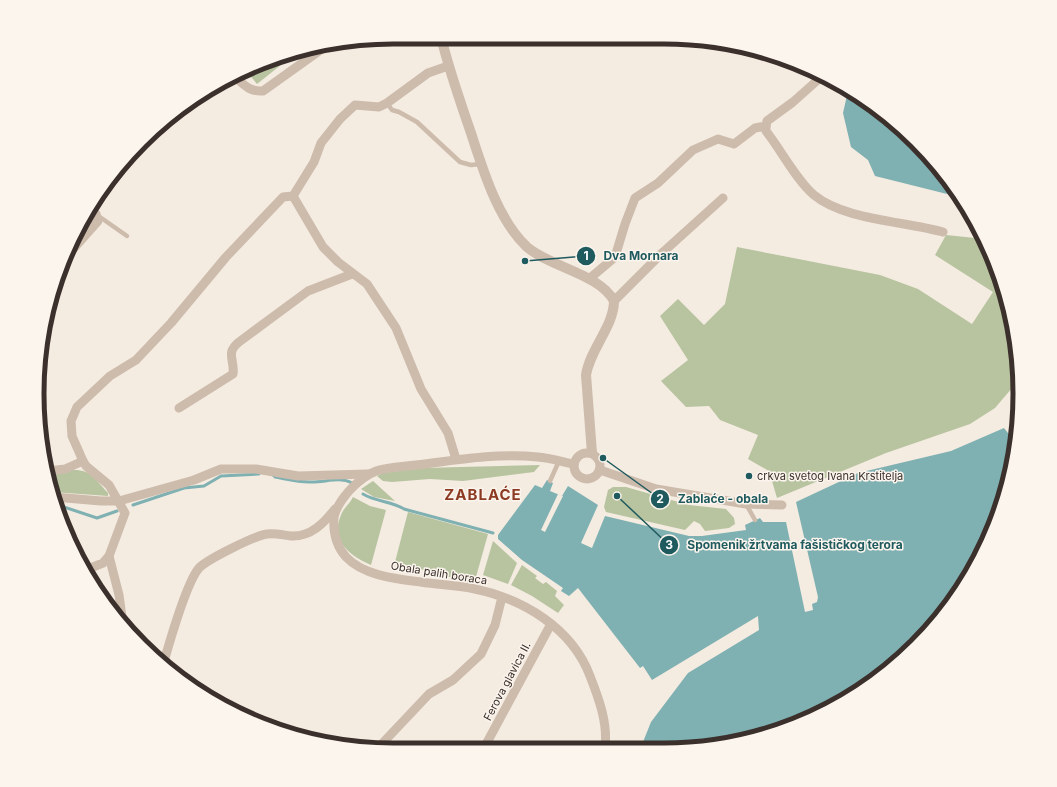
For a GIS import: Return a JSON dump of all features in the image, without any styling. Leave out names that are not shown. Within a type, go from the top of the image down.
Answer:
[{"type":"street","points":[[443,44],[448,66],[481,164],[507,220],[524,243],[547,260],[589,279],[606,290],[614,301]]},
{"type":"street","points":[[239,80],[248,89],[263,91],[316,53]]},
{"type":"street","points":[[293,196],[314,162],[321,143],[340,119],[355,105],[378,107],[387,103],[428,73],[448,66]]},
{"type":"street","points":[[818,80],[793,102],[767,121],[766,126],[766,131],[813,195],[828,205],[843,212],[920,226],[943,232]]},
{"type":"street","points":[[589,279],[616,257],[631,206],[641,194],[658,183],[693,150],[718,139],[734,144],[755,128],[766,126]]},
{"type":"street","points":[[293,196],[323,247],[352,274],[367,284],[396,328],[421,389],[448,433],[456,459]]},
{"type":"street","points":[[91,568],[103,563],[108,556],[125,513],[108,485],[86,466],[83,461],[72,436],[70,421],[77,407],[110,376],[136,360],[171,323],[226,257],[283,197],[293,196]]},
{"type":"street","points":[[574,464],[577,474],[584,479],[596,476],[600,470],[600,462],[592,453],[586,375],[588,362],[611,316],[614,301],[662,253],[723,198]]},
{"type":"street","points":[[78,244],[98,221],[95,213]]},
{"type":"street","points":[[179,408],[233,374],[231,351],[233,346],[308,291],[352,274]]},
{"type":"street","points":[[574,464],[580,455],[592,453]]},
{"type":"street","points":[[165,658],[189,586],[198,569],[236,546],[266,534],[302,536],[326,521],[358,481],[368,474],[386,467],[424,464],[456,459],[524,456],[541,457],[574,464]]},
{"type":"street","points":[[53,471],[65,469],[83,461]]},
{"type":"street","points":[[60,498],[119,501],[194,480],[221,469],[256,469],[298,476],[368,474]]},
{"type":"street","points":[[600,470],[656,490],[746,504],[782,505]]},
{"type":"street","name":"Obala palih boraca","points":[[335,508],[334,534],[338,547],[346,557],[364,569],[396,579],[474,589],[502,597],[534,612],[565,636],[584,660],[602,709],[605,743]]},
{"type":"street","points":[[108,556],[119,595],[122,613]]},
{"type":"street","points":[[383,743],[429,694],[453,680],[481,654],[495,625],[502,597]]},
{"type":"street","name":"Ferova glavica II.","points":[[487,743],[551,624]]},
{"type":"lane","points":[[387,103],[392,110],[399,112],[417,122],[460,162],[471,166],[481,164]]},
{"type":"lane","points":[[95,213],[126,236]]},
{"type":"lane","points":[[550,481],[559,461]]},
{"type":"lane","points":[[746,504],[755,520]]},
{"type":"green space","points":[[285,62],[257,84],[250,75]]},
{"type":"green space","points":[[946,235],[977,238],[994,281],[1006,325],[1010,348],[1013,386],[995,408],[970,424],[886,453],[777,498],[769,471],[748,459],[758,435],[720,420],[709,406],[686,407],[661,381],[688,360],[660,316],[678,299],[704,325],[725,304],[737,247],[880,275],[918,289],[972,324],[993,292],[935,255]]},
{"type":"green space","points":[[540,465],[534,472],[463,481],[430,479],[392,482],[383,481],[377,476],[383,473],[422,468]]},
{"type":"green space","points":[[72,470],[79,470],[89,473],[108,493],[108,496],[59,492],[54,474]]},
{"type":"green space","points":[[373,481],[395,501],[374,497],[361,489]]},
{"type":"green space","points":[[613,487],[626,487],[689,505],[726,509],[734,518],[735,524],[729,528],[705,531],[700,524],[694,521],[685,530],[606,512],[604,507],[608,490]]},
{"type":"green space","points":[[353,497],[370,506],[386,510],[371,565],[349,552],[340,540],[338,533],[338,524],[341,515]]},
{"type":"green space","points":[[408,512],[488,534],[474,584],[395,562]]},
{"type":"green space","points":[[493,541],[517,563],[508,584],[483,575]]},
{"type":"green space","points":[[522,565],[537,576],[535,578],[543,584],[546,582],[557,591],[555,596],[564,605],[558,613],[532,596],[511,585]]},
{"type":"water","points":[[847,96],[876,116],[911,146],[951,195],[875,176],[868,160],[851,147],[843,113]]},
{"type":"water","points":[[1004,428],[1010,436],[1001,484],[986,527],[966,568],[941,606],[911,641],[876,671],[858,684],[818,707],[797,716],[754,731],[732,736],[686,742],[643,743],[651,722],[688,673],[759,630],[758,616],[652,680],[643,666],[640,668],[578,588],[569,596],[561,591],[563,588],[522,560],[498,539],[498,535],[535,485],[542,488],[547,480],[553,483],[550,491],[562,496],[568,486],[598,505],[581,543],[592,548],[605,516],[689,536],[702,536],[746,530],[745,525],[760,518],[763,522],[786,522],[805,612],[813,610],[812,604],[817,602],[818,597],[796,502],[858,473],[951,451]]},
{"type":"pier","points":[[558,494],[563,496],[545,532],[541,530]]},
{"type":"waterway","points":[[133,505],[184,488],[204,486],[221,476],[259,474]]},
{"type":"waterway","points":[[273,475],[275,477],[301,482],[342,480],[352,483]]},
{"type":"waterway","points":[[363,494],[373,499],[394,504],[404,509],[493,533]]},
{"type":"waterway","points":[[63,507],[97,518],[117,511]]},
{"type":"place","name":"Dva Mornara","points":[[525,261]]},
{"type":"place","name":"Zablaće - obala","points":[[603,458]]},
{"type":"place","name":"crkva svetog Ivana Krstitelja","points":[[749,476]]},
{"type":"place","name":"Spomenik žrtvama fašističkog terora","points":[[617,496]]},
{"type":"district","name":"ZABLAĆE","points":[[483,495]]}]
